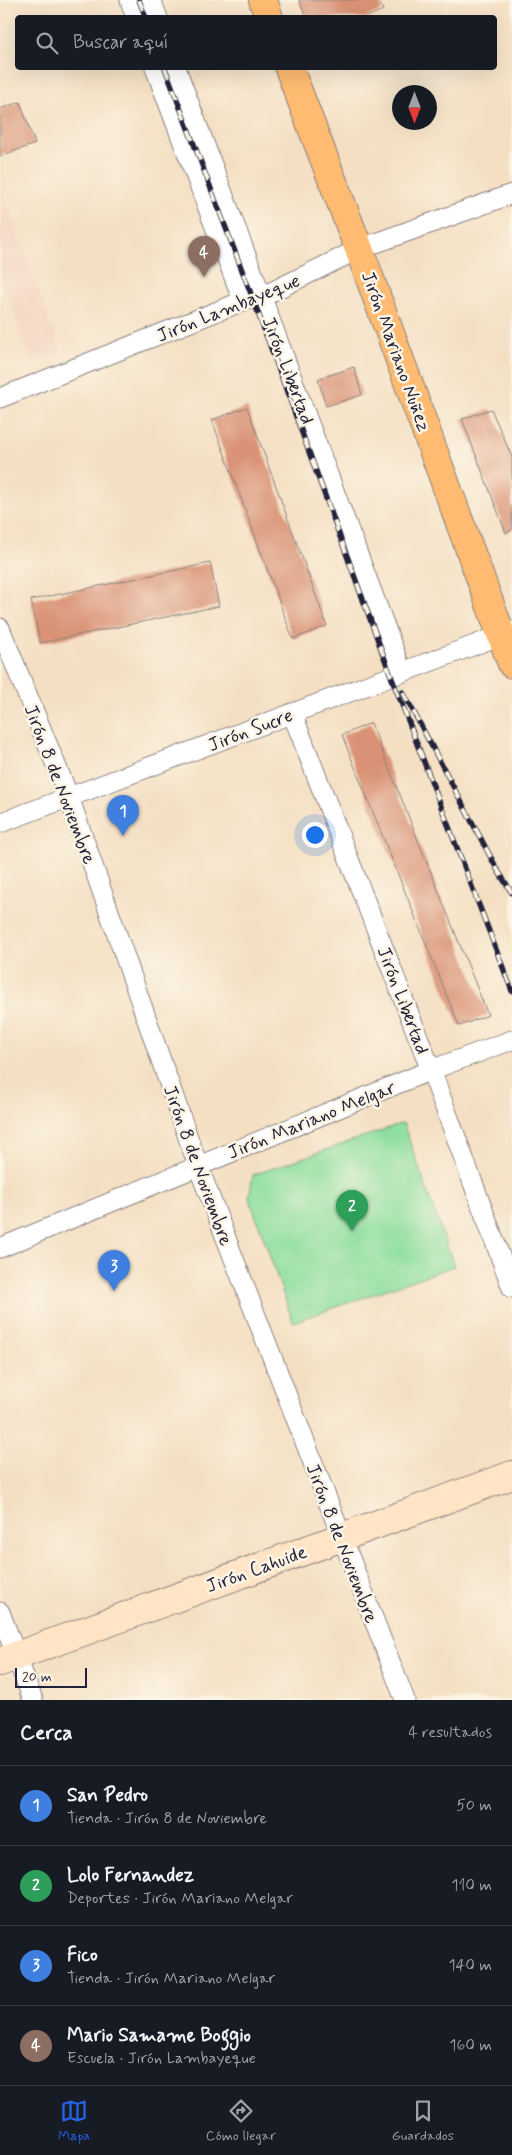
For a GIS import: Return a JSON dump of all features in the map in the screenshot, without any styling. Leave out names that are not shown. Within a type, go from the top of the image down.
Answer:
[{"type":"main road","points":[[262,0],[268,15]]},
{"type":"main road","name":"Jirón Mariano Nuñez","points":[[290,70],[507,633],[512,664]]},
{"type":"street","points":[[130,0],[135,15]]},
{"type":"street","points":[[151,0],[157,15]]},
{"type":"street","points":[[156,70],[243,301]]},
{"type":"street","name":"Jirón Libertad","points":[[177,70],[402,672]]},
{"type":"street","name":"Jirón Lambayeque","points":[[0,398],[243,301],[262,297],[360,249],[512,194]]},
{"type":"street","name":"Jirón 8 de Noviembre","points":[[0,628],[69,797],[198,1166],[340,1537],[405,1700]]},
{"type":"street","name":"Jirón Sucre","points":[[0,822],[507,633]]},
{"type":"street","name":"Jirón Libertad","points":[[292,713],[431,1070],[512,1288]]},
{"type":"street","name":"Jirón Mariano Melgar","points":[[0,1248],[431,1070],[512,1040]]},
{"type":"street","name":"Jirón Cahuide","points":[[8,1659],[512,1475]]},
{"type":"street","points":[[0,1612],[8,1659],[33,1700]]},
{"type":"shaded area","points":[[9,207],[61,353],[32,363],[0,274],[0,211]]},
{"type":"green space","points":[[403,1123],[454,1266],[293,1322],[249,1197],[253,1175]]},
{"type":"building","points":[[299,0],[379,0],[383,10],[371,15],[305,15]]},
{"type":"building","points":[[20,102],[35,144],[0,156],[0,109]]},
{"type":"building","points":[[354,367],[362,395],[326,406],[318,379]]},
{"type":"building","points":[[247,407],[327,626],[293,639],[212,420]]},
{"type":"building","points":[[491,409],[512,457],[512,530],[506,533],[462,419]]},
{"type":"building","points":[[210,563],[219,606],[40,643],[31,600]]},
{"type":"building","points":[[371,723],[488,1015],[459,1026],[342,735]]},
{"type":"railway","points":[[139,0],[145,15]]},
{"type":"railway","points":[[166,70],[253,299],[391,676],[512,991]]},
{"type":"railway","points":[[403,692],[497,869],[512,893]]},
{"type":"place","name":"Mario Samame Boggio","points":[[204,277]]},
{"type":"place","name":"San Pedro","points":[[123,836]]},
{"type":"place","name":"Lolo Fernandez","points":[[352,1231]]},
{"type":"place","name":"Fico","points":[[114,1291]]}]
